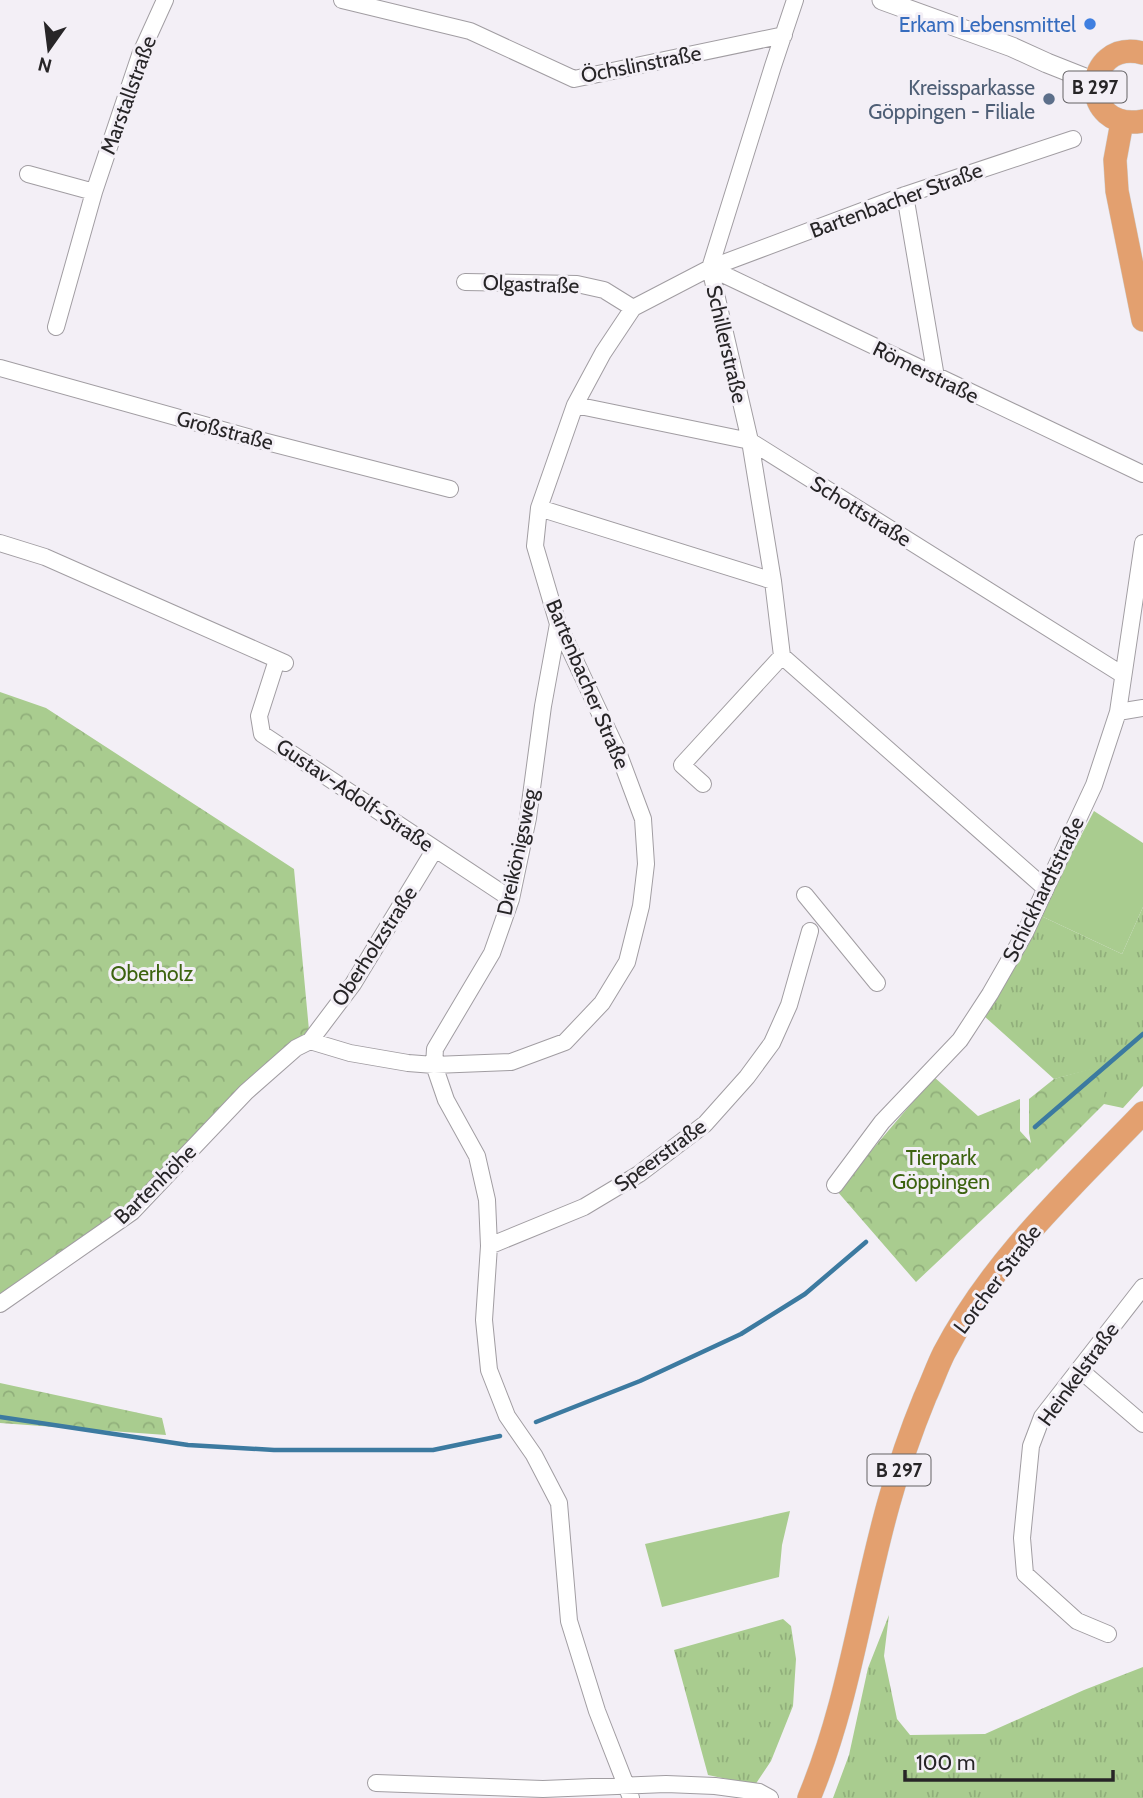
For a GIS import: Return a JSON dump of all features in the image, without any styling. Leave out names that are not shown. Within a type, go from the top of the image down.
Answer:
[{"type":"main road","name":"B 297","points":[[1142,50],[1117,54],[1106,60],[1099,70],[1095,92],[1098,103],[1112,118],[1132,122],[1115,160],[1117,191],[1143,320]]},
{"type":"main road","name":"Lorcher Straße","points":[[809,1798],[841,1708],[889,1502],[913,1426],[943,1354],[969,1309],[1024,1237],[1143,1113]]},
{"type":"street","name":"Marstallstraße","points":[[56,327],[94,192],[140,55],[165,0]]},
{"type":"street","name":"Öchslinstraße","points":[[342,0],[470,31],[574,79],[783,34]]},
{"type":"street","name":"Schillerstraße","points":[[782,656],[773,581],[750,441],[710,268],[795,0]]},
{"type":"street","points":[[882,0],[1013,47],[1095,82]]},
{"type":"street","name":"Bartenbacher Straße","points":[[303,1044],[433,1065],[511,1062],[565,1042],[602,1003],[627,962],[641,906],[646,864],[643,819],[618,752],[558,624],[535,546],[539,508],[575,405],[603,353],[633,308],[710,268],[905,195],[1073,139]]},
{"type":"street","points":[[28,174],[94,192]]},
{"type":"street","points":[[905,195],[936,377]]},
{"type":"street","name":"Römerstraße","points":[[710,268],[1143,474]]},
{"type":"street","name":"Olgastraße","points":[[465,282],[576,284],[604,290],[633,308]]},
{"type":"street","name":"Großstraße","points":[[0,368],[255,439],[450,489]]},
{"type":"street","name":"Schottstraße","points":[[575,405],[750,441],[1123,676]]},
{"type":"street","points":[[539,508],[773,581]]},
{"type":"street","name":"Gustav-Adolf-Straße","points":[[0,542],[45,557],[281,662],[259,716],[262,734],[511,900]]},
{"type":"street","name":"Schickhardtstraße","points":[[835,1185],[882,1122],[960,1040],[1025,933],[1094,785],[1118,712],[1143,543]]},
{"type":"street","name":"Dreikönigsweg","points":[[433,1065],[435,1049],[492,953],[511,900],[528,818],[543,706],[558,624]]},
{"type":"street","points":[[703,784],[682,765],[782,656],[1045,888]]},
{"type":"street","points":[[1118,712],[1143,708]]},
{"type":"street","name":"Oberholzstraße","points":[[303,1044],[353,984],[435,849]]},
{"type":"street","points":[[805,895],[877,982]]},
{"type":"street","name":"Speerstraße","points":[[489,1246],[584,1207],[639,1174],[705,1124],[747,1077],[772,1042],[789,1005],[810,931]]},
{"type":"street","name":"Bartenhöhe","points":[[0,1304],[132,1212],[247,1093],[303,1044]]},
{"type":"street","points":[[433,1065],[446,1100],[477,1156],[487,1200],[489,1246],[484,1320],[489,1370],[507,1416],[534,1455],[559,1503],[569,1621],[597,1711],[628,1792]]},
{"type":"street","name":"Heinkelstraße","points":[[1108,1634],[1077,1621],[1025,1574],[1022,1538],[1031,1446],[1042,1417],[1143,1287]]},
{"type":"street","points":[[1079,1369],[1143,1424]]},
{"type":"street","points":[[376,1783],[628,1792],[666,1783],[759,1792],[770,1798]]},
{"type":"green space","name":"Oberholz","points":[[0,692],[46,708],[294,869],[310,1041],[132,1212],[0,1299]]},
{"type":"green space","points":[[1094,811],[1143,843],[1143,907],[1122,954],[1039,915]]},
{"type":"green space","points":[[1143,907],[1143,1086],[1123,1108],[1104,1104],[1104,1066],[1054,1079],[984,1016],[1039,915],[1122,954]]},
{"type":"green space","name":"Tierpark Göppingen","points":[[1104,1065],[1104,1104],[1038,1170],[1037,1168],[916,1282],[837,1191],[934,1077],[978,1116],[1020,1099],[1020,1131],[1031,1143],[1029,1099],[1054,1079]]},
{"type":"green space","points":[[0,1383],[162,1418],[166,1435],[0,1423]]},
{"type":"green space","points":[[790,1511],[782,1545],[779,1577],[662,1607],[645,1544]]},
{"type":"green space","points":[[889,1615],[884,1656],[897,1719],[910,1735],[985,1734],[1143,1667],[1143,1798],[833,1798],[849,1755],[868,1668]]},
{"type":"green space","points":[[783,1619],[791,1626],[796,1659],[793,1706],[771,1761],[755,1785],[708,1775],[674,1650]]},
{"type":"waterway","points":[[1035,1127],[1143,1034]]},
{"type":"waterway","points":[[536,1422],[640,1381],[741,1334],[805,1294],[866,1242]]},
{"type":"waterway","points":[[0,1417],[188,1445],[274,1450],[433,1450],[500,1436]]},
{"type":"place","name":"Erkam Lebensmittel","points":[[1090,24]]},
{"type":"place","name":"Kreissparkasse Göppingen - Filiale","points":[[1049,99]]}]
